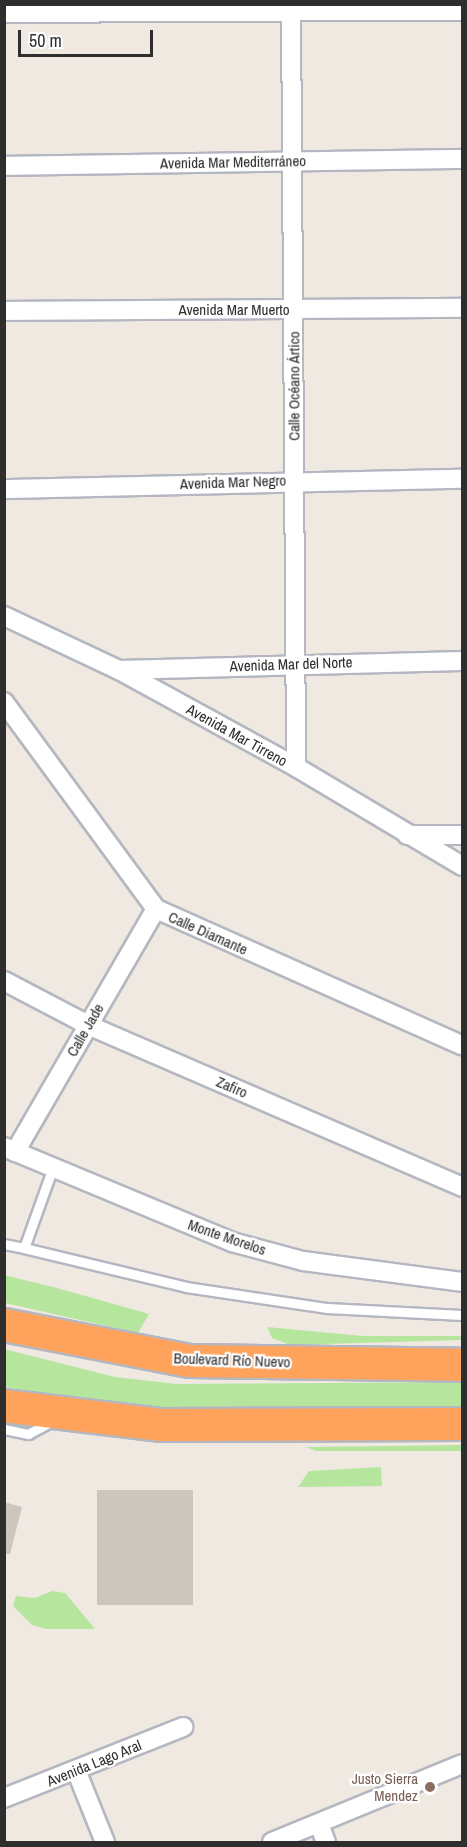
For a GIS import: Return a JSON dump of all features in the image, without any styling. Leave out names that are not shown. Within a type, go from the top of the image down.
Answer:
[{"type":"highway","name":"Boulevard Río Nuevo","points":[[4,1325],[190,1360],[462,1365]]},
{"type":"highway","points":[[4,1344],[152,1365],[190,1360]]},
{"type":"highway","points":[[4,1407],[183,1426],[462,1424]]},
{"type":"street","points":[[4,13],[291,9],[462,11]]},
{"type":"street","name":"Calle Océano Ártico","points":[[291,9],[296,767]]},
{"type":"street","name":"Avenida Mar Mediterráneo","points":[[4,166],[462,159]]},
{"type":"street","name":"Avenida Mar Muerto","points":[[5,310],[462,308]]},
{"type":"street","points":[[4,324],[5,310]]},
{"type":"street","name":"Avenida Mar Negro","points":[[4,489],[294,480],[462,479]]},
{"type":"street","name":"Avenida Mar Tirreno","points":[[4,616],[119,670],[296,767],[462,866]]},
{"type":"street","name":"Avenida Mar del Norte","points":[[119,670],[295,663],[462,661]]},
{"type":"street","name":"Calle Diamante","points":[[4,702],[156,909],[462,1045]]},
{"type":"street","points":[[407,835],[462,834]]},
{"type":"street","name":"Calle Jade","points":[[10,1149],[88,1025],[156,909]]},
{"type":"street","name":"Zafiro","points":[[4,981],[88,1025],[462,1187]]},
{"type":"street","name":"Monte Morelos","points":[[10,1149],[232,1242],[303,1261],[462,1282]]},
{"type":"street","name":"Avenida Lago Aral","points":[[4,1798],[183,1727]]},
{"type":"street","points":[[272,1842],[462,1764]]},
{"type":"street","points":[[76,1770],[105,1842]]},
{"type":"street","points":[[319,1824],[326,1842]]},
{"type":"lane","points":[[24,1248],[53,1167]]},
{"type":"lane","points":[[4,1244],[186,1287],[327,1308],[462,1315]]},
{"type":"lane","points":[[4,1429],[28,1434],[65,1415]]},
{"type":"green space","points":[[4,1275],[149,1314],[138,1333],[5,1303]]},
{"type":"green space","points":[[267,1327],[362,1336],[462,1336],[462,1340],[290,1345],[272,1338]]},
{"type":"green space","points":[[4,1349],[115,1377],[177,1384],[462,1382],[462,1408],[156,1413],[5,1387]]},
{"type":"green space","points":[[462,1445],[462,1451],[316,1451],[306,1447]]},
{"type":"green space","points":[[381,1467],[382,1486],[298,1487],[309,1471]]},
{"type":"green space","points":[[52,1591],[65,1593],[95,1629],[46,1629],[32,1625],[13,1606],[16,1596],[35,1598]]},
{"type":"building","points":[[97,1490],[193,1490],[193,1605],[97,1605]]},
{"type":"building","points":[[4,1502],[22,1507],[10,1554],[4,1554]]},
{"type":"place","name":"Justo Sierra Mendez","points":[[430,1787]]}]
